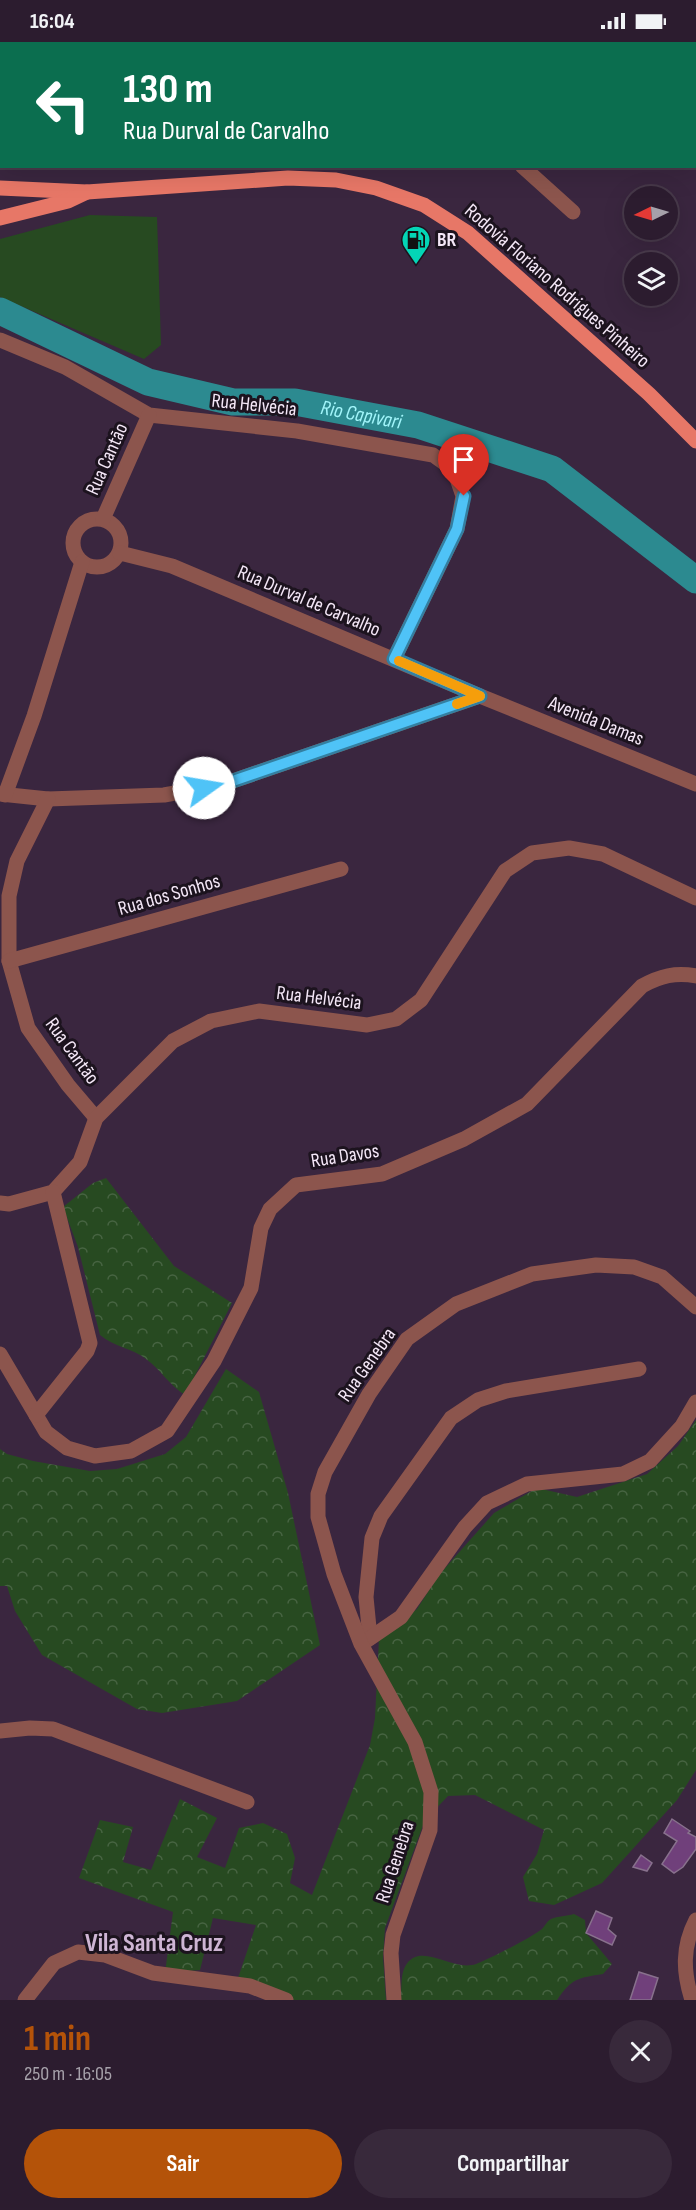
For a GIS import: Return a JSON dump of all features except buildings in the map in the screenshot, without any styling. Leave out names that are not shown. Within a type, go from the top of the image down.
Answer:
[{"type":"main road","name":"Rodovia Floriano Rodrigues Pinheiro","points":[[0,188],[87,192],[288,178],[336,180],[376,188],[424,205],[468,232],[649,394],[696,441]]},
{"type":"main road","name":"Rodovia Floriano Rodrigues Pinheiro","points":[[0,218],[68,201],[87,192]]},
{"type":"street","points":[[524,168],[573,212]]},
{"type":"street","name":"Rua Helvécia","points":[[0,340],[65,367],[149,415],[297,431],[433,455],[454,470],[464,496],[457,529],[394,659]]},
{"type":"street","name":"Rua Cantão","points":[[103,519],[149,415]]},
{"type":"street","points":[[103,519],[113,524],[119,532],[122,543],[120,553],[107,566],[90,567],[76,555],[73,546],[74,536],[85,522],[103,519]]},
{"type":"street","name":"Rua Durval de Carvalho","points":[[120,553],[172,566],[480,696]]},
{"type":"street","points":[[82,562],[34,716],[2,795],[48,799],[164,795],[224,784],[480,696]]},
{"type":"street","name":"Avenida Damas","points":[[480,696],[696,784]]},
{"type":"street","name":"Rua Cantão","points":[[48,799],[17,861],[9,896],[9,962],[28,1028],[68,1085],[96,1118]]},
{"type":"street","name":"Rua Helvécia","points":[[53,1192],[80,1162],[96,1118],[173,1041],[211,1021],[259,1011],[367,1025],[396,1019],[421,1000],[505,871],[532,853],[569,848],[603,854],[696,898]]},
{"type":"street","name":"Rua dos Sonhos","points":[[9,962],[341,869]]},
{"type":"street","name":"Rua Davos","points":[[0,1354],[46,1432],[67,1448],[95,1456],[131,1450],[166,1431],[214,1361],[251,1288],[261,1228],[270,1209],[296,1185],[382,1174],[464,1139],[527,1104],[642,986],[660,976],[686,974],[696,976]]},
{"type":"street","points":[[0,1203],[9,1204],[53,1192],[90,1342],[87,1351],[36,1415]]},
{"type":"street","name":"Rua Genebra","points":[[394,2000],[391,1953],[393,1935],[430,1830],[431,1792],[415,1742],[334,1574],[318,1517],[318,1494],[325,1472],[369,1394],[407,1339],[456,1304],[532,1274],[596,1265],[634,1267],[662,1277],[696,1307]]},
{"type":"street","points":[[365,1641],[366,1597],[372,1538],[381,1516],[451,1418],[478,1400],[506,1391],[639,1369]]},
{"type":"street","points":[[365,1641],[401,1617],[465,1527],[487,1503],[527,1484],[623,1474],[650,1461],[682,1426],[696,1402]]},
{"type":"street","points":[[0,1731],[30,1728],[53,1729],[247,1802]]},
{"type":"street","points":[[692,2000],[686,1982],[684,1953],[689,1933],[696,1920]]},
{"type":"street","points":[[25,2000],[54,1963],[78,1952],[105,1955],[153,1973],[250,1986],[286,2000]]},
{"type":"green space","points":[[90,215],[157,217],[161,345],[144,359],[0,297],[0,239]]},
{"type":"green space","points":[[106,1178],[174,1266],[232,1303],[185,1395],[146,1359],[100,1335],[78,1247],[63,1207],[93,1183]]},
{"type":"green space","points":[[226,1369],[259,1392],[288,1493],[320,1645],[237,1701],[162,1713],[137,1709],[42,1655],[15,1611],[7,1586],[0,1586],[0,1449],[7,1454],[33,1461],[90,1471],[117,1469],[165,1454],[186,1437]]},
{"type":"green space","points":[[696,1420],[696,1770],[677,1800],[602,1883],[554,1905],[529,1901],[523,1877],[537,1854],[544,1830],[475,1795],[448,1796],[425,1820],[385,1928],[383,1957],[386,2000],[294,2000],[238,1978],[256,1925],[213,1918],[200,1970],[165,1973],[173,1912],[79,1878],[100,1820],[133,1827],[123,1862],[151,1870],[180,1799],[217,1818],[197,1857],[225,1868],[239,1828],[263,1823],[287,1834],[295,1858],[290,1883],[312,1895],[370,1745],[375,1718],[379,1639],[417,1609],[438,1576],[494,1513],[537,1488],[577,1497],[647,1474],[678,1446]]},
{"type":"green space","points":[[574,1914],[585,1920],[586,1933],[612,1964],[603,1974],[576,1980],[557,2000],[401,2000],[403,1971],[413,1958],[427,1956],[460,1965],[476,1964],[530,1937],[551,1919]]},
{"type":"waterway","name":"Rio Capivari","points":[[0,311],[148,382],[233,402],[295,402],[418,425],[552,469],[696,580]]},
{"type":"slow traffic","points":[[399,661],[480,696],[457,704]]},
{"type":"place","name":"BR","points":[[416,266]]},
{"type":"district","name":"Vila Santa Cruz","points":[[154,1943]]},
{"type":"route","points":[[204,788],[224,784],[480,696],[394,659],[457,529],[464,496]]}]
